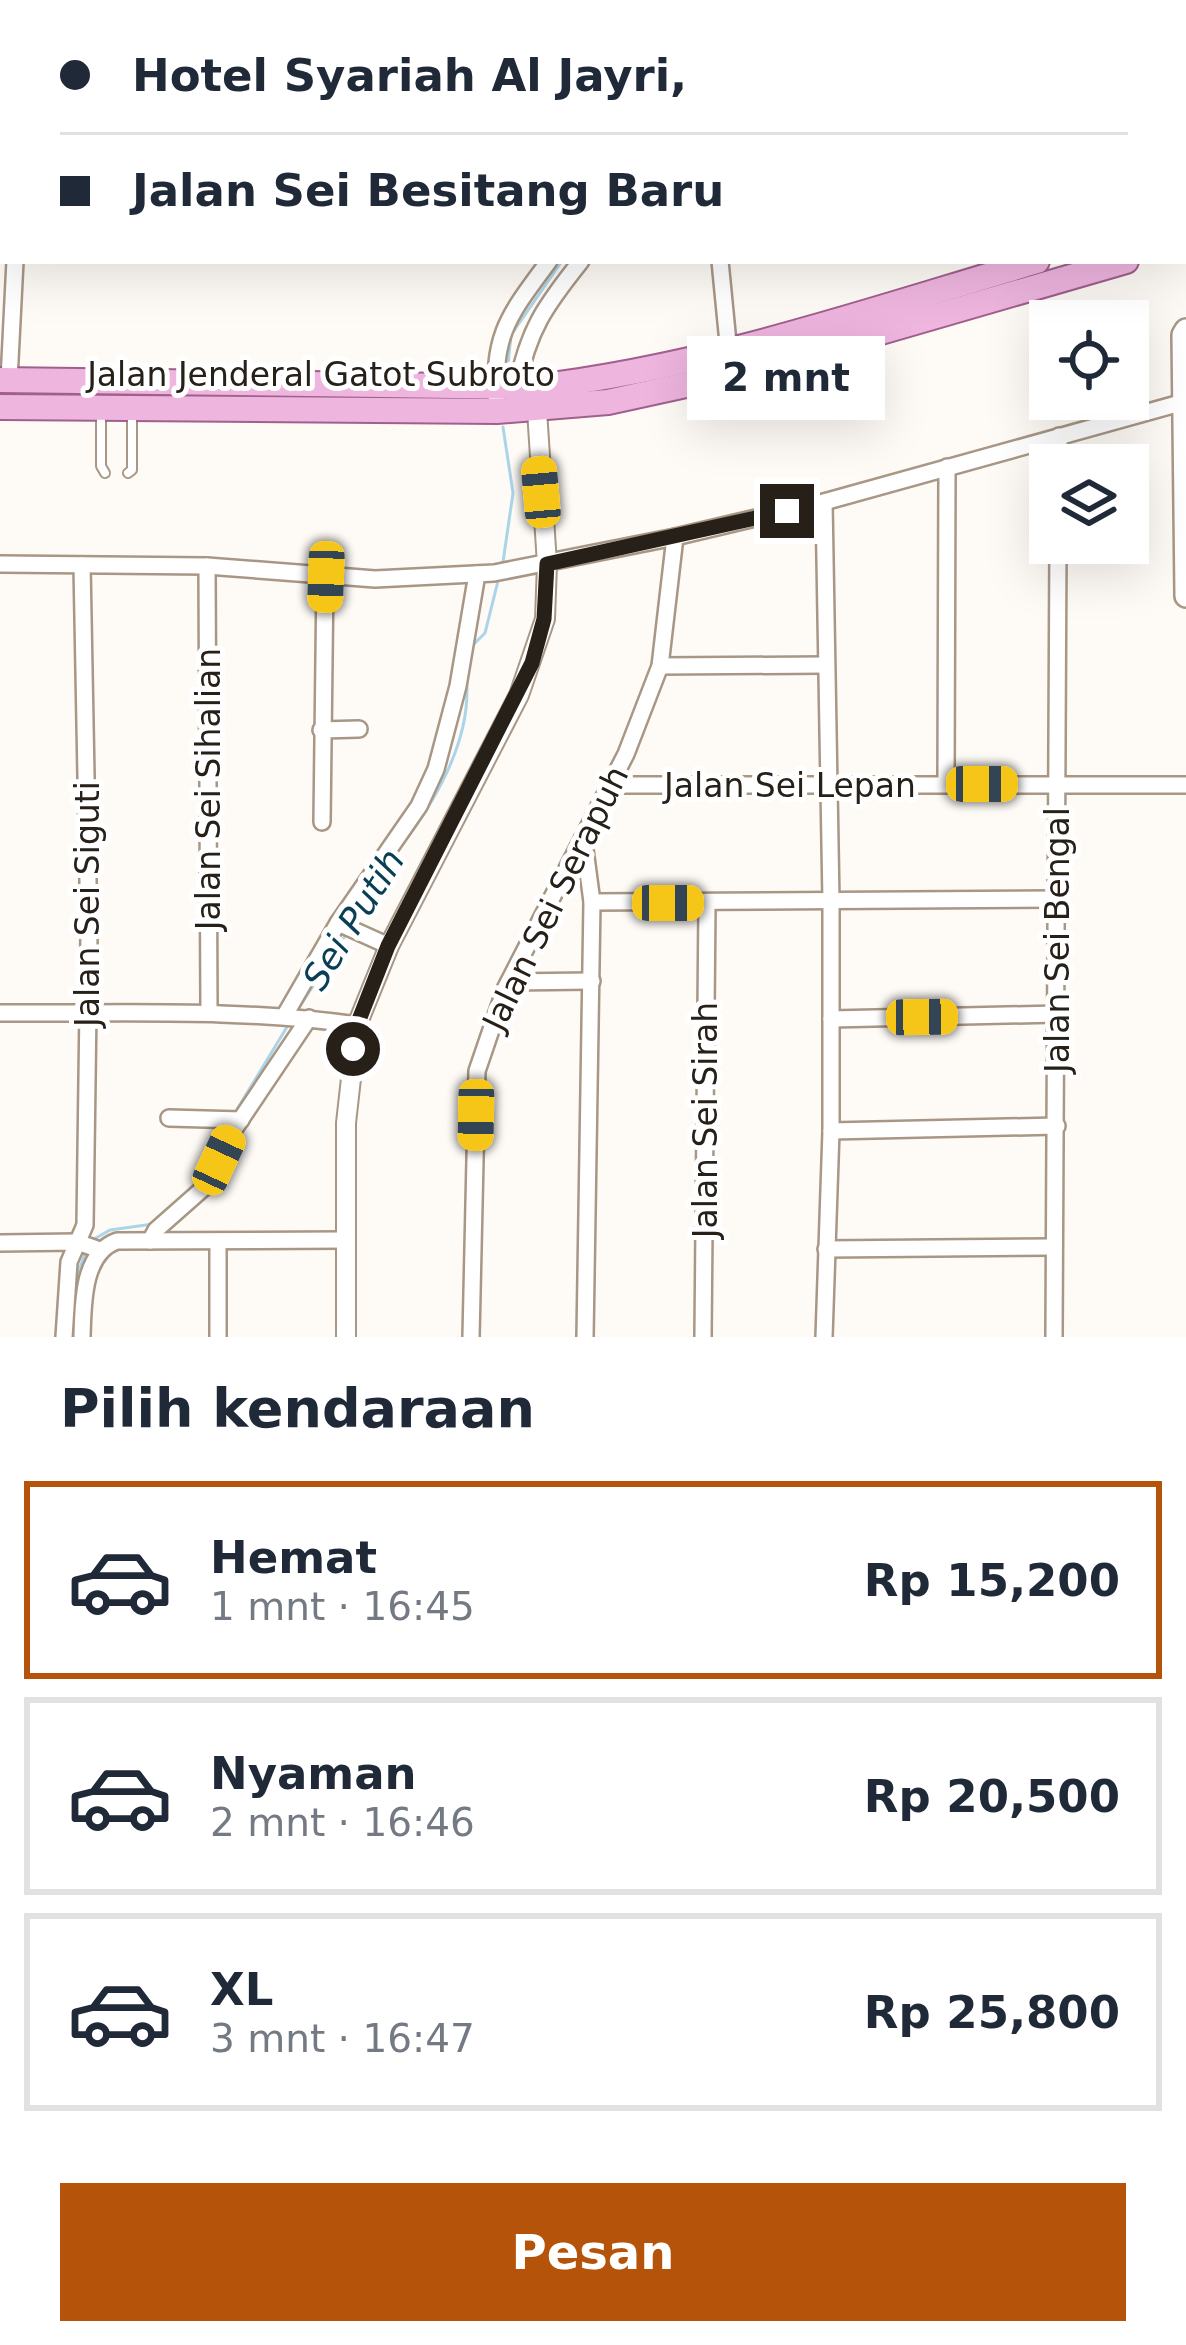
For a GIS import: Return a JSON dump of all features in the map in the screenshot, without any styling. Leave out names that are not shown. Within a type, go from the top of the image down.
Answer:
[{"type":"main road","name":"Jalan Jenderal Gatot Subroto","points":[[732,363],[963,272],[1017,264]]},
{"type":"main road","name":"Jalan Jenderal Gatot Subroto","points":[[5,407],[132,409],[516,396],[595,380],[732,363],[1114,264]]},
{"type":"main road","points":[[1185,593],[1186,330]]},
{"type":"main road","name":"Jalan Jenderal Gatot Subroto","points":[[4,380],[516,396]]},
{"type":"main road","points":[[4,380],[5,407]]},
{"type":"street","points":[[346,1337],[346,1123],[357,1025],[388,946],[526,679],[544,619],[547,564],[516,396],[495,357],[501,333],[547,264]]},
{"type":"street","points":[[516,396],[526,341],[578,264]]},
{"type":"street","points":[[720,264],[732,363]]},
{"type":"street","points":[[4,380],[10,270]]},
{"type":"street","points":[[0,564],[207,566],[375,579],[513,570],[824,502],[1184,402]]},
{"type":"street","points":[[1059,436],[1059,444]]},
{"type":"street","points":[[946,784],[947,467]]},
{"type":"street","points":[[824,502],[831,786],[831,1131],[824,1337]]},
{"type":"street","name":"Jalan Sei Serapuh","points":[[471,1337],[477,1071],[509,982],[584,839],[660,666],[676,537]]},
{"type":"street","name":"Jalan Sei Bengal","points":[[1054,1337],[1058,564]]},
{"type":"street","name":"Jalan Sei Siguti","points":[[82,565],[88,1014],[85,1226],[89,1245]]},
{"type":"street","name":"Jalan Sei Sihalian","points":[[207,566],[209,1012]]},
{"type":"street","points":[[150,1241],[156,1230],[200,1195],[235,1120],[419,806],[436,769],[485,573]]},
{"type":"street","points":[[322,822],[326,577]]},
{"type":"street","points":[[660,666],[826,665]]},
{"type":"street","points":[[321,730],[358,729]]},
{"type":"street","name":"Jalan Sei Lepan","points":[[610,784],[1186,785]]},
{"type":"street","points":[[584,839],[592,902],[586,1337]]},
{"type":"street","points":[[592,902],[1056,899]]},
{"type":"street","name":"Jalan Sei Sirah","points":[[704,1337],[706,904]]},
{"type":"street","points":[[345,927],[388,946]]},
{"type":"street","points":[[509,982],[592,981]]},
{"type":"street","points":[[0,1013],[209,1012],[296,1016],[357,1025]]},
{"type":"street","points":[[831,1019],[1057,1014]]},
{"type":"street","points":[[169,1118],[235,1120]]},
{"type":"street","points":[[831,1131],[1057,1126]]},
{"type":"street","points":[[0,1243],[346,1240]]},
{"type":"street","points":[[218,1242],[218,1337]]},
{"type":"street","points":[[64,1337],[66,1283],[89,1245]]},
{"type":"street","points":[[82,1337],[89,1245]]},
{"type":"street","points":[[826,1249],[1054,1247]]},
{"type":"lane","points":[[100,408],[105,472]]},
{"type":"lane","points":[[128,473],[132,470],[132,409]]},
{"type":"waterway","name":"Sei Putih","points":[[507,374],[511,335],[560,264]]},
{"type":"waterway","name":"Sei Putih","points":[[503,427],[513,493],[503,562]]},
{"type":"waterway","name":"Sei Putih","points":[[473,645],[485,633],[499,577]]},
{"type":"waterway","name":"Sei Putih","points":[[393,857],[447,772],[463,725],[466,676]]},
{"type":"waterway","name":"Sei Putih","points":[[295,1014],[348,931]]},
{"type":"waterway","name":"Sei Putih","points":[[236,1111],[290,1022]]},
{"type":"waterway","name":"Sei Putih","points":[[191,1189],[212,1157]]},
{"type":"waterway","name":"Sei Putih","points":[[89,1242],[110,1230],[153,1224]]},
{"type":"waterway","name":"Sei Putih","points":[[75,1281],[86,1251]]},
{"type":"route","points":[[353,1049],[357,1025],[388,946],[532,663],[544,619],[547,564],[787,511]]}]
